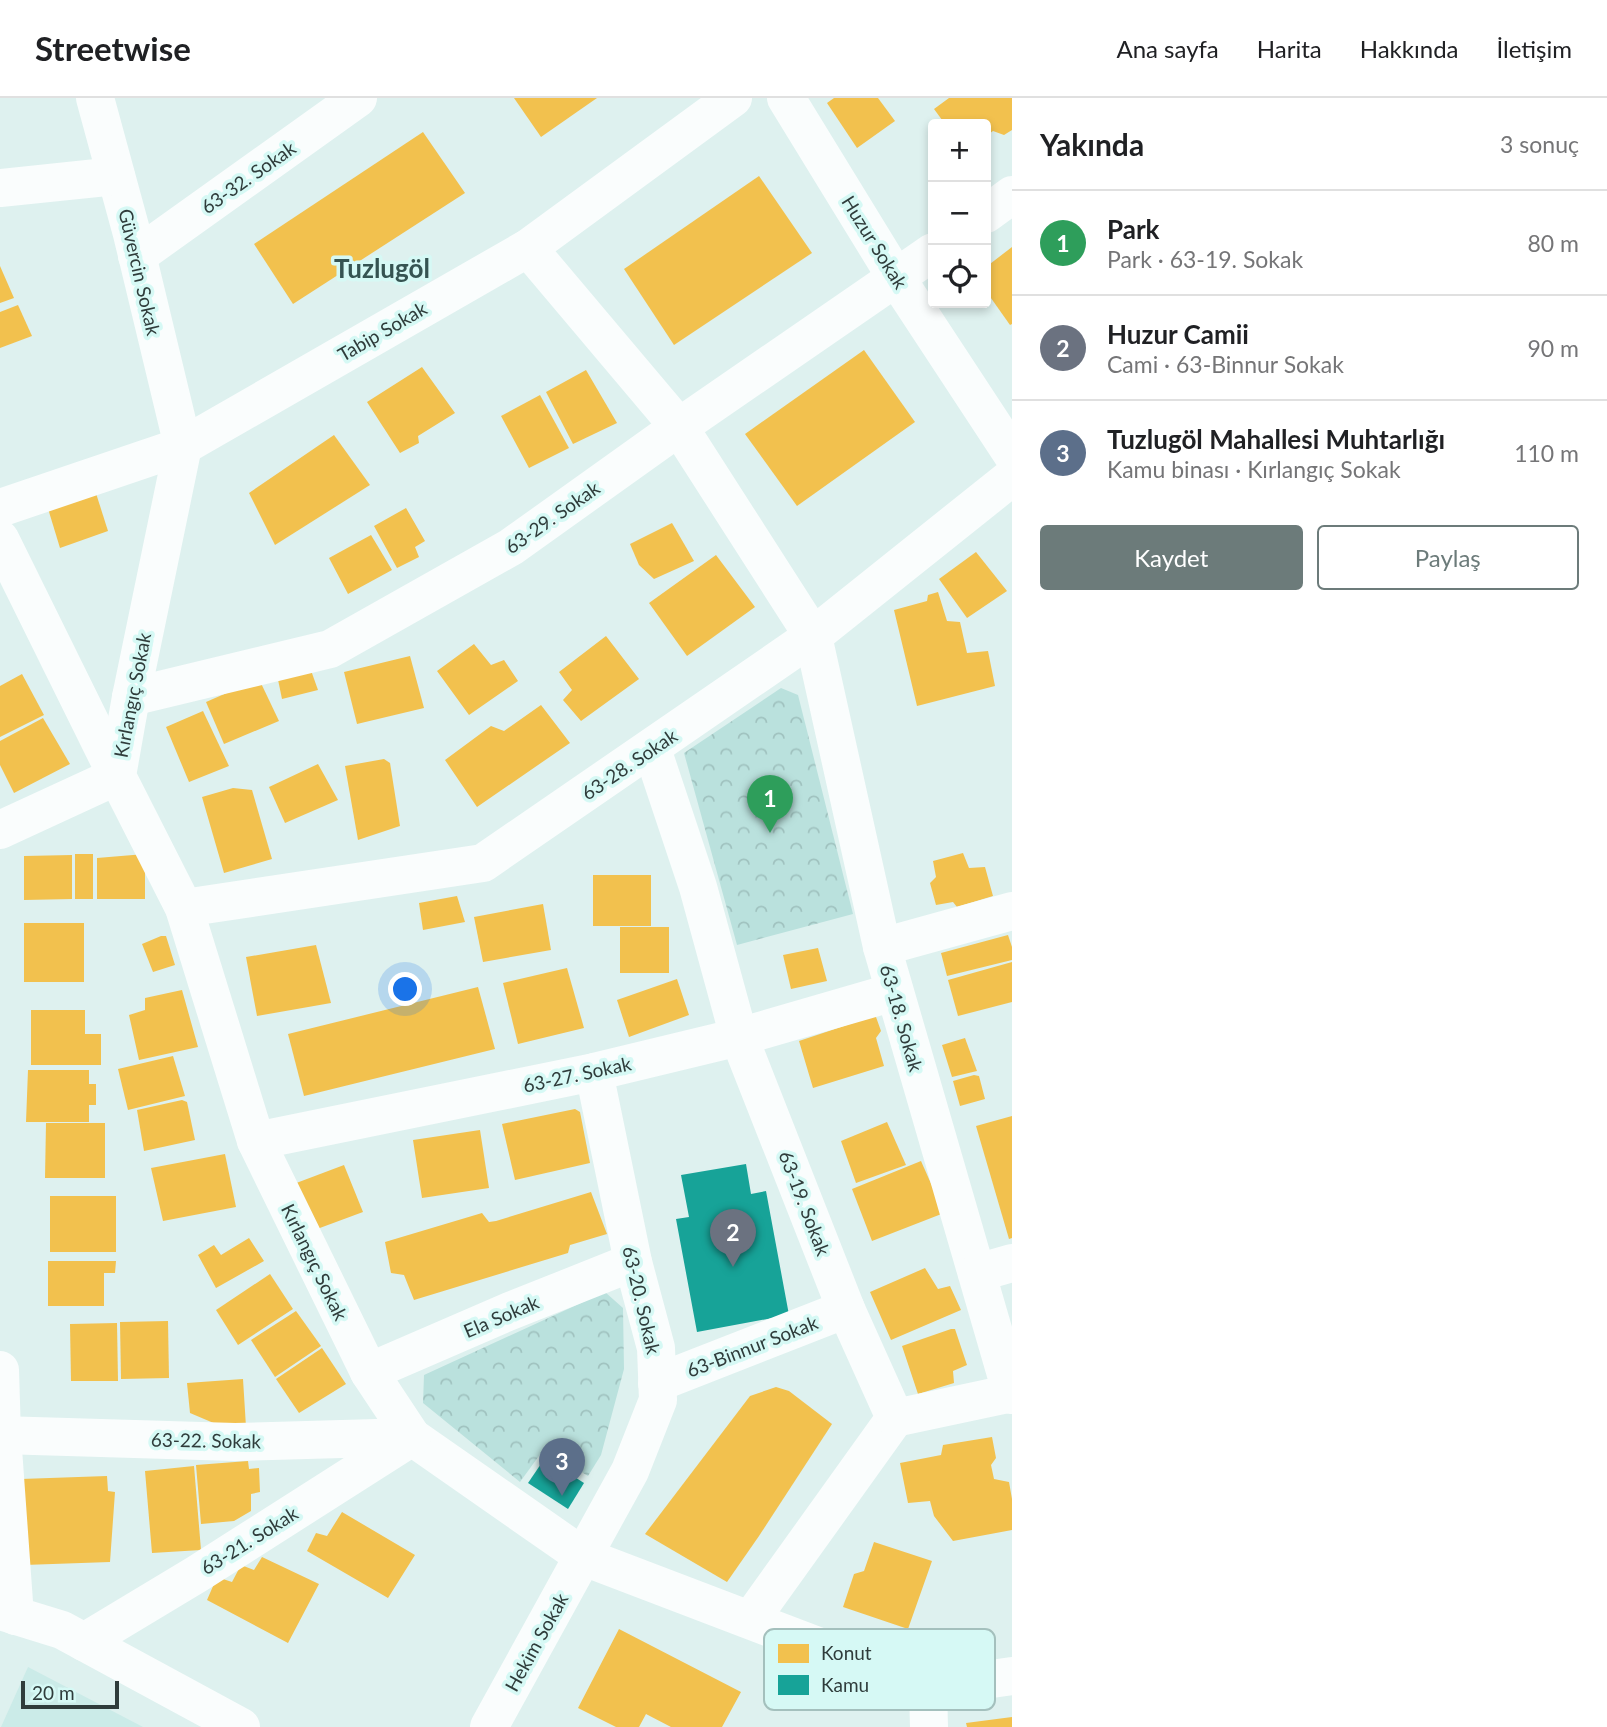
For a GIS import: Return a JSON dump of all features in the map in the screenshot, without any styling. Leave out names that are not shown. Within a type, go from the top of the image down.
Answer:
[{"type":"street","name":"Güvercin Sokak","points":[[95,98],[183,446]]},
{"type":"street","name":"63-32. Sokak","points":[[137,256],[358,98]]},
{"type":"street","name":"Tabip Sokak","points":[[0,508],[183,446],[528,248],[733,98]]},
{"type":"street","name":"Huzur Sokak","points":[[786,98],[897,279],[1012,454]]},
{"type":"street","points":[[0,188],[116,176]]},
{"type":"street","points":[[991,210],[1012,195]]},
{"type":"street","points":[[528,248],[679,427],[813,636]]},
{"type":"street","name":"63-29. Sokak","points":[[131,697],[330,649],[511,547],[679,427],[928,256]]},
{"type":"street","name":"Kırlangıç Sokak","points":[[183,446],[117,776],[184,908],[256,1141],[369,1372],[412,1437],[584,1557],[777,1629]]},
{"type":"street","name":"63-28. Sokak","points":[[184,908],[483,863],[813,636],[1012,477]]},
{"type":"street","points":[[0,540],[117,776],[0,830]]},
{"type":"street","name":"63-18. Sokak","points":[[813,636],[894,992],[995,1268],[1012,1394]]},
{"type":"street","name":"63-19. Sokak","points":[[652,749],[698,887],[739,1037],[846,1309],[895,1418]]},
{"type":"street","points":[[882,947],[1012,911]]},
{"type":"street","name":"63-27. Sokak","points":[[256,1141],[594,1072],[739,1037],[894,992]]},
{"type":"street","name":"63-20. Sokak","points":[[584,1557],[630,1471],[658,1400],[656,1348],[633,1262],[594,1072]]},
{"type":"street","name":"Ela Sokak","points":[[369,1372],[633,1262]]},
{"type":"street","name":"63-Binnur Sokak","points":[[657,1383],[846,1309]]},
{"type":"street","points":[[0,1370],[8,1613],[62,1630],[241,1727]]},
{"type":"street","points":[[751,1619],[895,1418],[1012,1394]]},
{"type":"street","name":"63-22. Sokak","points":[[1,1435],[236,1442],[412,1437]]},
{"type":"street","name":"63-21. Sokak","points":[[84,1642],[197,1574],[412,1437]]},
{"type":"street","name":"Hekim Sokak","points":[[489,1727],[584,1557]]},
{"type":"shaded area","points":[[28,1667],[143,1727],[1,1727]]},
{"type":"green space","points":[[781,688],[798,695],[853,914],[737,945],[684,753]]},
{"type":"green space","points":[[605,1292],[623,1308],[624,1369],[601,1455],[588,1476],[544,1449],[520,1482],[423,1403],[424,1375]]},
{"type":"building: Konut","points":[[514,98],[597,98],[541,137]]},
{"type":"building: Konut","points":[[834,98],[878,98],[895,121],[857,148],[827,103]]},
{"type":"building: Konut","points":[[949,98],[1012,98],[1012,130],[1004,135],[991,132],[991,119],[941,119],[934,109]]},
{"type":"building: Konut","points":[[423,132],[465,193],[293,304],[254,244]]},
{"type":"building: Konut","points":[[759,176],[812,253],[674,345],[624,269]]},
{"type":"building: Konut","points":[[1012,247],[1010,325],[991,298],[991,263]]},
{"type":"building: Konut","points":[[0,266],[14,298],[0,303]]},
{"type":"building: Konut","points":[[18,305],[32,336],[0,348],[0,312]]},
{"type":"building: Konut","points":[[864,350],[915,422],[797,506],[745,434]]},
{"type":"building: Konut","points":[[422,367],[455,413],[418,436],[419,443],[400,453],[367,402]]},
{"type":"building: Konut","points":[[586,370],[617,423],[573,444],[546,392]]},
{"type":"building: Konut","points":[[540,395],[569,448],[529,468],[501,416]]},
{"type":"building: Konut","points":[[334,435],[370,485],[275,545],[249,493]]},
{"type":"building: Konut","points":[[94,487],[108,531],[60,548],[46,502]]},
{"type":"building: Konut","points":[[406,508],[425,541],[415,547],[419,557],[397,568],[374,526]]},
{"type":"building: Konut","points":[[672,523],[694,561],[654,579],[639,565],[630,544]]},
{"type":"building: Konut","points":[[371,535],[392,570],[348,594],[329,558]]},
{"type":"building: Konut","points":[[976,552],[1007,591],[967,618],[939,579]]},
{"type":"building: Konut","points":[[716,555],[755,607],[687,656],[649,603]]},
{"type":"building: Konut","points":[[938,592],[947,621],[960,622],[967,653],[988,651],[995,686],[917,706],[894,610],[927,601],[928,595]]},
{"type":"building: Konut","points":[[606,636],[639,679],[581,721],[563,700],[572,690],[559,672]]},
{"type":"building: Konut","points":[[474,644],[491,665],[504,660],[518,681],[469,715],[437,671]]},
{"type":"building: Konut","points":[[410,656],[424,708],[357,724],[344,672]]},
{"type":"building: Konut","points":[[308,662],[318,690],[282,699],[276,670]]},
{"type":"building: Konut","points":[[22,674],[44,715],[0,737],[0,686]]},
{"type":"building: Konut","points":[[259,679],[279,721],[224,744],[206,702]]},
{"type":"building: Konut","points":[[541,705],[570,743],[477,807],[445,760],[491,726],[504,731]]},
{"type":"building: Konut","points":[[203,711],[229,766],[189,782],[166,727]]},
{"type":"building: Konut","points":[[43,718],[70,764],[14,793],[0,765],[0,741]]},
{"type":"building: Konut","points":[[384,759],[390,763],[400,826],[358,840],[345,766]]},
{"type":"building: Konut","points":[[318,764],[338,800],[285,823],[269,787]]},
{"type":"building: Konut","points":[[233,788],[252,790],[272,859],[224,873],[202,797]]},
{"type":"building: Konut","points":[[963,853],[969,868],[985,867],[993,896],[957,907],[953,902],[936,905],[930,883],[936,877],[933,861]]},
{"type":"building: Konut","points":[[75,854],[93,854],[93,899],[75,899]]},
{"type":"building: Konut","points":[[145,854],[145,899],[97,899],[97,858]]},
{"type":"building: Konut","points":[[72,855],[72,899],[24,900],[24,856]]},
{"type":"building: Konut","points":[[593,875],[651,875],[651,926],[593,926]]},
{"type":"building: Konut","points":[[457,896],[465,922],[423,930],[419,903]]},
{"type":"building: Konut","points":[[543,904],[551,950],[483,962],[474,917]]},
{"type":"building: Konut","points":[[24,923],[84,923],[84,982],[24,982]]},
{"type":"building: Konut","points":[[620,927],[669,927],[669,973],[620,973]]},
{"type":"building: Konut","points":[[1008,935],[1012,960],[947,976],[941,953]]},
{"type":"building: Konut","points":[[166,936],[175,965],[153,972],[142,944]]},
{"type":"building: Konut","points":[[316,945],[331,1003],[257,1016],[246,957]]},
{"type":"building: Konut","points":[[818,948],[827,981],[791,989],[783,955]]},
{"type":"building: Konut","points":[[1012,962],[1012,1002],[958,1016],[948,980]]},
{"type":"building: Konut","points":[[567,968],[584,1028],[518,1044],[503,983]]},
{"type":"building: Konut","points":[[677,979],[689,1015],[629,1037],[617,1000]]},
{"type":"building: Konut","points":[[478,987],[495,1049],[304,1096],[288,1034]]},
{"type":"building: Konut","points":[[182,990],[198,1047],[139,1060],[129,1015],[145,1010],[145,998]]},
{"type":"building: Konut","points":[[31,1010],[85,1010],[85,1034],[101,1034],[101,1065],[31,1065]]},
{"type":"building: Konut","points":[[876,1017],[881,1031],[876,1038],[884,1066],[813,1088],[799,1041]]},
{"type":"building: Konut","points":[[965,1038],[977,1071],[952,1077],[942,1045]]},
{"type":"building: Konut","points":[[173,1056],[185,1096],[128,1110],[118,1069]]},
{"type":"building: Konut","points":[[28,1070],[89,1070],[89,1084],[96,1084],[96,1105],[89,1105],[89,1122],[26,1122]]},
{"type":"building: Konut","points":[[979,1076],[985,1099],[960,1106],[953,1081]]},
{"type":"building: Konut","points":[[182,1100],[187,1102],[195,1140],[144,1151],[137,1110]]},
{"type":"building: Konut","points":[[575,1109],[580,1112],[590,1163],[515,1180],[502,1124]]},
{"type":"building: Konut","points":[[1012,1116],[1012,1238],[1009,1239],[976,1126]]},
{"type":"building: Konut","points":[[887,1122],[906,1165],[856,1183],[841,1141]]},
{"type":"building: Konut","points":[[46,1123],[105,1123],[105,1178],[45,1178]]},
{"type":"building: Konut","points":[[480,1130],[489,1188],[422,1198],[413,1140]]},
{"type":"building: Konut","points":[[225,1154],[236,1207],[163,1221],[151,1168]]},
{"type":"building: Konut","points":[[921,1161],[944,1213],[872,1241],[852,1189]]},
{"type":"building: Konut","points":[[344,1165],[363,1212],[309,1232],[291,1185]]},
{"type":"building: Konut","points":[[591,1192],[607,1234],[570,1245],[568,1253],[414,1300],[404,1275],[391,1273],[385,1242],[482,1213],[489,1222],[496,1221]]},
{"type":"building: Konut","points":[[50,1196],[116,1196],[116,1252],[50,1252]]},
{"type":"building: Konut","points":[[249,1238],[264,1261],[216,1288],[198,1255],[214,1245],[221,1255]]},
{"type":"building: Konut","points":[[48,1261],[116,1261],[115,1273],[104,1273],[104,1306],[48,1306]]},
{"type":"building: Konut","points":[[925,1268],[938,1289],[950,1286],[961,1310],[891,1340],[870,1292]]},
{"type":"building: Konut","points":[[270,1274],[293,1309],[238,1345],[216,1310]]},
{"type":"building: Konut","points":[[296,1311],[321,1346],[275,1377],[251,1340]]},
{"type":"building: Konut","points":[[168,1321],[169,1378],[121,1379],[120,1322]]},
{"type":"building: Konut","points":[[117,1323],[118,1381],[71,1381],[70,1324]]},
{"type":"building: Konut","points":[[955,1329],[967,1365],[953,1371],[954,1383],[918,1394],[902,1346]]},
{"type":"building: Konut","points":[[322,1348],[346,1384],[299,1413],[276,1379]]},
{"type":"building: Konut","points":[[243,1379],[246,1427],[223,1427],[190,1413],[187,1383]]},
{"type":"building: Konut","points":[[776,1387],[789,1391],[832,1424],[727,1582],[645,1534],[750,1396]]},
{"type":"building: Konut","points":[[992,1437],[996,1458],[991,1465],[994,1479],[1009,1482],[1012,1530],[953,1541],[934,1516],[930,1501],[908,1503],[900,1463],[941,1455],[943,1445]]},
{"type":"building: Konut","points":[[248,1461],[249,1469],[259,1468],[260,1492],[251,1494],[251,1511],[234,1521],[201,1524],[196,1465]]},
{"type":"building: Konut","points":[[194,1466],[201,1550],[152,1553],[145,1471]]},
{"type":"building: Konut","points":[[107,1476],[108,1491],[115,1492],[110,1562],[24,1565],[21,1479]]},
{"type":"building: Konut","points":[[342,1512],[415,1555],[388,1598],[307,1551],[316,1533],[327,1536]]},
{"type":"building: Konut","points":[[874,1542],[932,1561],[908,1629],[843,1607],[854,1574],[864,1571]]},
{"type":"building: Konut","points":[[262,1557],[319,1584],[288,1643],[207,1600],[217,1577],[232,1582],[241,1565],[254,1570]]},
{"type":"building: Konut","points":[[619,1629],[741,1692],[722,1727],[671,1727],[646,1714],[639,1727],[616,1727],[578,1708]]},
{"type":"building: Konut","points":[[1012,1717],[1012,1727],[967,1727],[966,1723]]},
{"type":"building: Kamu","points":[[746,1164],[751,1194],[766,1191],[789,1315],[697,1332],[676,1219],[689,1217],[681,1175]]},
{"type":"building: Kamu","points":[[545,1458],[584,1483],[568,1509],[528,1483]]},
{"type":"place","name":"Park","points":[[770,833]]},
{"type":"place","name":"Huzur Camii","points":[[733,1267]]},
{"type":"place","name":"Tuzlugöl Mahallesi Muhtarlığı","points":[[562,1496]]},
{"type":"district","name":"Tuzlugöl","points":[[382,268]]}]
